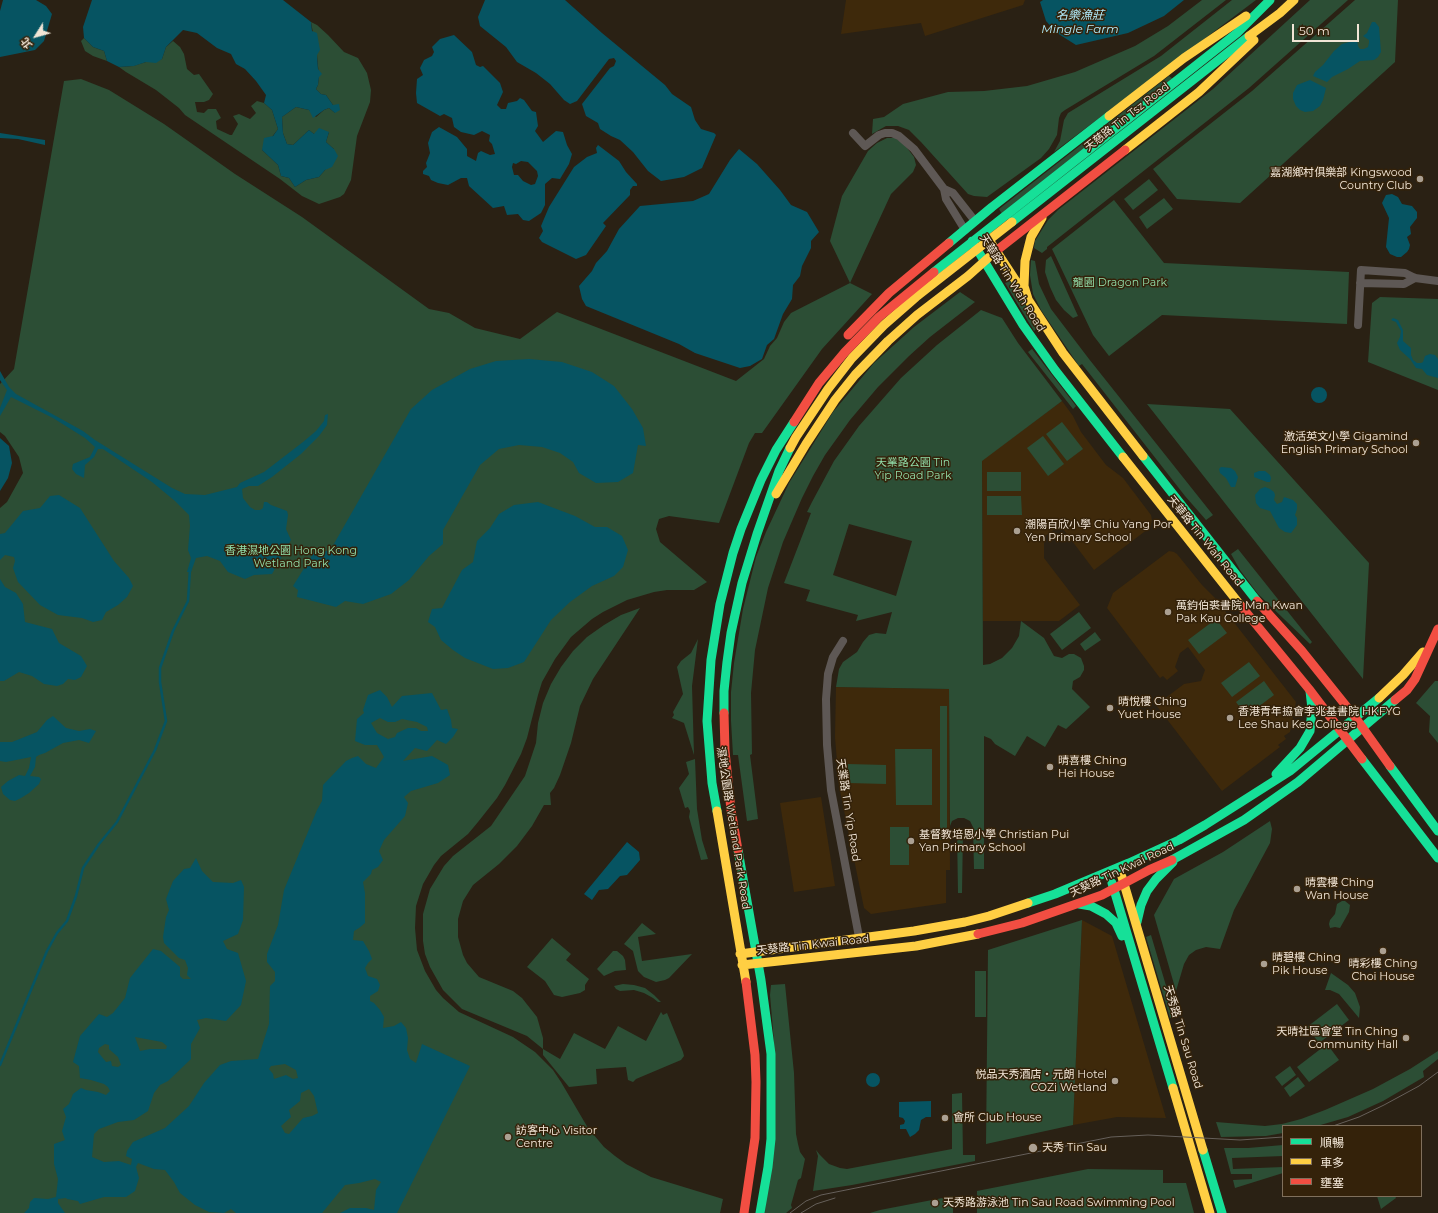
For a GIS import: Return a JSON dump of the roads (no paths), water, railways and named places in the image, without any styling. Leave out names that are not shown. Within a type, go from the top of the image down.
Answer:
[{"type":"main road","name":"天慈路 Tin Tsz Road","points":[[970,248],[1237,33],[1270,0]]},
{"type":"main road","points":[[776,450],[782,425],[813,376],[836,349],[890,293],[975,221],[1184,58],[1270,0]]},
{"type":"main road","name":"天慈路 Tin Tsz Road","points":[[970,248],[1191,82],[1243,40],[1280,13],[1294,0]]},
{"type":"main road","points":[[763,517],[822,418],[855,375],[880,349],[916,315],[968,276],[997,250],[1199,92],[1252,43],[1280,13]]},
{"type":"main road","points":[[1028,299],[1024,286],[1024,275],[1028,246],[1038,223],[1050,209]]},
{"type":"main road","name":"天華路 Tin Wah Road","points":[[975,221],[997,250],[1063,353],[1100,402],[1256,600],[1302,651],[1355,717],[1438,831]]},
{"type":"main road","name":"天華路 Tin Wah Road","points":[[965,230],[1022,325],[1050,364],[1193,546],[1309,689],[1438,858]]},
{"type":"main road","name":"濕地公園路 Wetland Park Road","points":[[744,1213],[755,1138],[756,1082],[750,1016],[712,783],[707,722],[711,660],[719,611],[732,560],[751,504],[776,450],[806,403],[831,368],[862,333],[910,291],[970,248]]},
{"type":"main road","name":"濕地公園路 Wetland Park Road","points":[[759,951],[750,885],[735,842],[728,789],[724,722],[726,670],[731,633],[749,558],[779,471],[796,437],[814,409],[839,374],[869,340],[899,311],[970,248]]},
{"type":"main road","name":"天葵路 Tin Kwai Road","points":[[742,965],[788,958],[891,949],[941,942],[1022,923],[1079,904],[1114,889],[1148,870],[1177,858],[1216,837],[1272,801],[1298,782],[1407,690],[1415,679],[1438,629]]},
{"type":"main road","name":"天葵路 Tin Kwai Road","points":[[740,954],[920,930],[965,922],[1055,894],[1119,868],[1179,840],[1228,811],[1290,771],[1403,675],[1432,640]]},
{"type":"main road","points":[[1264,787],[1300,748],[1307,738],[1310,731],[1312,717],[1309,689]]},
{"type":"main road","points":[[1137,926],[1138,913],[1147,891],[1156,879],[1177,858]]},
{"type":"main road","name":"天秀路 Tin Sau Road","points":[[1119,868],[1222,1213]]},
{"type":"main road","points":[[1108,872],[1210,1213]]},
{"type":"main road","points":[[1079,904],[1096,908],[1111,918],[1119,930],[1128,955],[1141,980]]},
{"type":"main road","points":[[759,951],[758,963],[768,1026],[772,1082],[771,1139],[760,1213]]},
{"type":"street","points":[[853,133],[865,146],[886,133],[892,133],[899,136],[914,150],[944,189],[952,193],[975,221]]},
{"type":"street","points":[[944,189],[946,199],[965,230]]},
{"type":"street","points":[[1358,324],[1360,270],[1405,274],[1416,278],[1438,281]]},
{"type":"street","points":[[1360,283],[1404,284],[1416,278]]},
{"type":"street","name":"天業路 Tin Yip Road","points":[[843,641],[833,657],[828,674],[826,699],[827,744],[831,790],[859,937]]},
{"type":"water","points":[[3,0],[36,0],[46,6],[52,14],[44,41],[35,50],[0,57],[0,11]]},
{"type":"water","points":[[92,0],[283,0],[311,22],[312,31],[317,33],[320,50],[317,55],[318,69],[322,74],[319,77],[316,89],[321,94],[326,95],[333,105],[339,104],[340,110],[335,113],[329,108],[313,118],[309,110],[296,107],[282,117],[283,133],[287,144],[293,145],[309,130],[314,134],[319,128],[329,132],[326,142],[334,149],[338,156],[332,167],[325,170],[319,177],[306,180],[295,187],[289,178],[281,176],[278,165],[262,150],[264,138],[273,136],[278,129],[272,110],[264,103],[266,95],[245,69],[236,64],[231,54],[217,48],[197,33],[183,30],[166,47],[162,59],[156,63],[146,62],[134,66],[119,67],[107,61],[104,51],[93,47],[84,38],[83,27]]},
{"type":"water","points":[[485,0],[565,0],[665,85],[672,94],[691,107],[695,120],[701,129],[716,135],[702,168],[684,177],[661,181],[648,171],[633,152],[620,140],[600,129],[598,123],[586,116],[582,104],[610,68],[614,66],[616,61],[614,58],[609,59],[577,101],[570,104],[564,100],[550,84],[536,73],[517,62],[506,47],[480,26],[478,17]]},
{"type":"water","name":"名樂漁莊 Mingle Farm","points":[[1043,0],[1184,0],[1164,16],[1128,33],[1076,45],[1057,33],[1046,21],[1040,2]]},
{"type":"water","points":[[1372,22],[1375,22],[1379,27],[1381,52],[1378,57],[1374,60],[1360,61],[1332,77],[1327,82],[1313,76],[1334,51],[1342,44],[1357,40],[1360,49],[1368,47],[1369,40],[1363,36],[1367,33]]},
{"type":"water","points":[[454,35],[472,52],[476,65],[480,67],[483,66],[500,83],[503,92],[497,105],[501,109],[506,109],[508,103],[517,101],[520,98],[524,100],[532,111],[536,112],[538,126],[535,131],[543,142],[556,131],[563,132],[567,145],[572,154],[569,164],[560,179],[552,178],[545,184],[545,205],[541,213],[529,221],[523,220],[518,214],[507,215],[504,206],[493,208],[469,186],[467,178],[461,178],[448,185],[431,180],[429,176],[423,174],[423,171],[427,167],[426,163],[430,153],[428,143],[432,132],[439,127],[457,137],[467,149],[467,156],[476,161],[478,153],[481,151],[490,155],[495,154],[492,144],[489,141],[490,135],[482,131],[474,135],[461,132],[454,127],[452,118],[444,114],[440,116],[417,103],[417,79],[423,75],[420,68],[424,60],[432,56],[434,52],[432,47],[440,39]],"holes":[[[521,161],[528,162],[537,171],[538,176],[535,184],[531,185],[523,181],[518,175],[514,175],[512,167],[513,163],[516,164]]]},
{"type":"water","points":[[1310,80],[1326,88],[1320,106],[1313,111],[1305,112],[1296,106],[1293,99],[1293,93],[1297,85]]},
{"type":"water","points":[[0,133],[45,140],[45,145],[18,139],[0,138]]},
{"type":"water","points":[[598,145],[619,161],[637,186],[633,186],[630,190],[630,195],[603,223],[606,226],[586,255],[576,259],[542,242],[539,238],[543,231],[541,226],[549,207],[574,167],[587,157],[597,153],[596,148]]},
{"type":"water","points":[[739,149],[757,164],[791,205],[807,212],[819,232],[811,241],[811,248],[802,266],[800,276],[793,285],[792,299],[783,314],[774,339],[767,345],[762,359],[750,366],[740,368],[695,353],[679,344],[586,306],[582,299],[579,286],[607,251],[619,229],[640,206],[693,201],[709,194],[730,160]]},
{"type":"water","points":[[1392,194],[1398,197],[1402,204],[1412,206],[1417,212],[1417,218],[1410,227],[1411,234],[1407,237],[1410,245],[1409,249],[1401,257],[1390,254],[1386,247],[1389,218],[1382,203],[1386,195]]},
{"type":"water","points":[[1393,318],[1398,320],[1403,330],[1403,341],[1411,348],[1413,360],[1417,363],[1421,363],[1423,362],[1425,356],[1430,354],[1435,355],[1438,359],[1438,378],[1427,375],[1422,369],[1416,368],[1410,359],[1400,350],[1397,343],[1401,331],[1396,322],[1391,320]]},
{"type":"water","points":[[529,359],[562,362],[592,372],[614,386],[632,409],[643,428],[646,446],[638,445],[633,473],[618,482],[596,483],[579,473],[573,462],[560,453],[542,447],[519,445],[499,449],[480,465],[443,530],[443,544],[429,556],[409,580],[391,594],[363,604],[345,601],[336,607],[297,597],[298,590],[293,586],[313,554],[320,554],[331,549],[411,409],[432,390],[470,369],[496,361]]},
{"type":"water","points":[[0,371],[9,387],[16,394],[83,431],[172,488],[185,494],[205,495],[237,487],[240,483],[264,472],[316,431],[324,421],[325,415],[328,414],[327,425],[319,436],[301,454],[258,486],[249,486],[242,489],[243,498],[250,507],[255,510],[260,510],[263,508],[264,502],[267,502],[287,511],[288,515],[286,529],[291,540],[272,574],[254,575],[245,579],[228,572],[220,561],[207,556],[196,558],[191,572],[187,572],[191,558],[188,550],[190,526],[189,515],[152,482],[103,449],[98,449],[94,457],[85,465],[84,478],[76,474],[72,469],[73,464],[90,457],[95,447],[85,438],[53,418],[11,397],[0,416],[0,408],[7,390],[0,380]]},
{"type":"water","points":[[1316,387],[1322,387],[1327,392],[1325,401],[1322,403],[1316,403],[1311,398],[1311,392]]},
{"type":"water","points":[[0,438],[9,446],[12,463],[8,478],[0,491]]},
{"type":"water","points":[[1221,467],[1231,468],[1235,471],[1238,477],[1235,487],[1231,487],[1226,478],[1220,473],[1219,469]]},
{"type":"water","points":[[1265,471],[1270,475],[1270,482],[1254,477],[1254,473]]},
{"type":"water","points":[[1265,487],[1274,492],[1274,500],[1277,504],[1282,502],[1284,497],[1293,500],[1297,504],[1295,515],[1297,518],[1297,525],[1291,533],[1285,532],[1279,528],[1270,511],[1260,508],[1256,503],[1255,495],[1260,489]]},
{"type":"water","points":[[59,495],[80,508],[114,561],[129,578],[133,586],[127,597],[118,605],[106,612],[102,620],[93,622],[82,618],[58,615],[40,605],[18,582],[13,568],[15,561],[14,557],[5,555],[0,560],[0,534],[5,533],[23,511],[40,508],[50,496]]},
{"type":"water","points":[[538,502],[575,516],[595,527],[607,527],[622,536],[628,550],[623,567],[614,576],[592,586],[570,602],[551,620],[524,662],[508,668],[493,669],[465,658],[453,650],[441,640],[435,627],[428,622],[432,609],[442,608],[462,570],[473,562],[477,541],[490,528],[499,514],[514,505]]},
{"type":"water","points":[[0,579],[5,587],[16,593],[23,604],[25,622],[52,629],[59,643],[81,656],[87,666],[81,677],[75,680],[68,679],[63,684],[57,686],[44,684],[32,676],[19,672],[4,681],[0,681]]},
{"type":"water","points":[[380,690],[387,697],[392,707],[402,696],[432,693],[441,710],[447,709],[452,728],[458,729],[446,744],[437,740],[427,751],[415,748],[403,761],[432,756],[448,765],[450,775],[438,783],[411,791],[404,797],[408,803],[405,816],[384,840],[379,851],[383,860],[378,867],[372,870],[371,874],[363,882],[365,893],[365,923],[354,931],[353,940],[363,941],[372,959],[365,968],[368,976],[377,979],[380,985],[378,991],[370,996],[370,1001],[374,1003],[384,1017],[383,1028],[394,1026],[401,1022],[406,1028],[408,1038],[407,1050],[410,1059],[416,1063],[422,1044],[470,1066],[397,1213],[340,1213],[350,1208],[366,1208],[374,1210],[376,1190],[381,1182],[375,1179],[345,1185],[322,1213],[236,1213],[231,1209],[224,1213],[209,1212],[195,1205],[180,1193],[165,1170],[154,1169],[138,1163],[136,1167],[139,1178],[135,1191],[126,1197],[104,1197],[80,1204],[78,1201],[66,1198],[58,1199],[58,1203],[65,1213],[24,1213],[29,1208],[30,1202],[34,1198],[48,1199],[56,1197],[58,1179],[54,1164],[54,1144],[65,1140],[62,1131],[66,1117],[63,1109],[69,1104],[73,1094],[81,1088],[106,1095],[110,1091],[104,1084],[80,1078],[79,1066],[73,1062],[80,1036],[99,1014],[107,1017],[113,1013],[125,998],[130,978],[153,949],[161,951],[180,967],[180,976],[183,979],[191,979],[187,975],[188,968],[185,960],[179,958],[164,943],[163,937],[166,917],[169,910],[166,899],[173,881],[184,869],[190,868],[196,858],[202,871],[213,882],[233,883],[241,880],[244,887],[243,920],[238,934],[223,941],[227,949],[238,953],[246,981],[241,1005],[226,1021],[206,1018],[197,1020],[200,1028],[191,1044],[191,1059],[168,1081],[160,1085],[154,1093],[148,1111],[134,1120],[118,1122],[99,1129],[94,1134],[92,1157],[104,1162],[119,1161],[131,1165],[132,1159],[126,1156],[127,1151],[133,1142],[165,1128],[189,1106],[204,1083],[220,1065],[231,1061],[258,1059],[269,1024],[270,986],[275,981],[275,972],[267,962],[267,954],[278,925],[284,890],[322,801],[323,785],[346,761],[352,758],[358,756],[366,764],[376,768],[384,757],[377,745],[365,745],[355,741],[357,719],[364,713],[363,710],[368,695]],"holes":[[[380,718],[388,722],[395,722],[402,719],[417,722],[427,727],[428,731],[408,728],[397,733],[395,737],[388,739],[377,733],[371,723]],[[135,1037],[162,1042],[167,1046],[166,1049],[150,1049],[140,1051]],[[105,1044],[109,1045],[109,1049],[118,1057],[121,1065],[118,1067],[112,1066],[111,1061],[106,1062],[98,1052],[99,1048]],[[285,1064],[296,1070],[298,1078],[293,1079],[286,1075],[274,1079],[273,1074],[269,1069],[271,1066]],[[309,1089],[314,1096],[318,1113],[303,1118],[289,1134],[285,1133],[281,1126],[291,1117],[289,1110],[300,1101],[301,1093]]]},
{"type":"water","points":[[53,716],[66,728],[79,731],[90,729],[96,731],[89,743],[79,740],[63,743],[36,757],[35,767],[30,776],[39,777],[41,779],[39,784],[21,798],[15,801],[10,800],[3,794],[1,787],[19,775],[25,776],[29,768],[31,757],[6,762],[0,761],[0,742],[12,742],[37,732],[47,720]]},
{"type":"water","points":[[627,842],[639,852],[640,860],[627,875],[620,876],[608,889],[599,890],[592,900],[584,894]]},
{"type":"water","points":[[873,1073],[878,1075],[880,1080],[878,1085],[873,1087],[868,1085],[866,1080],[868,1075]]},
{"type":"water","points":[[931,1101],[931,1117],[926,1117],[921,1120],[919,1130],[915,1134],[910,1137],[906,1129],[900,1129],[900,1125],[904,1124],[905,1121],[903,1118],[899,1117],[899,1102]]},
{"type":"waterway","points":[[0,1065],[47,951],[57,933],[67,921],[76,896],[83,868],[99,844],[117,822],[155,750],[166,721],[160,682],[160,668],[173,631],[188,601],[190,569]]},
{"type":"tram line","points":[[1336,1125],[1359,1117],[1384,1105],[1419,1086],[1438,1072]]},
{"type":"tram line","points":[[790,1213],[806,1201],[821,1195],[1111,1137],[1148,1135],[1240,1140],[1282,1137]]},
{"type":"tram line","points":[[801,1213],[816,1204],[835,1198]]},
{"type":"place","name":"嘉湖鄉村俱樂部 Kingswood Country Club","points":[[1420,179]]},
{"type":"place","name":"激活英文小學 Gigamind English Primary School","points":[[1416,443]]},
{"type":"place","name":"潮陽百欣小學 Chiu Yang Por Yen Primary School","points":[[1017,531]]},
{"type":"place","name":"萬鈞伯裘書院 Man Kwan Pak Kau College","points":[[1168,612]]},
{"type":"place","name":"晴悅樓 Ching Yuet House","points":[[1110,708]]},
{"type":"place","name":"香港青年拹會李兆基書院 HKFYG Lee Shau Kee College","points":[[1230,718]]},
{"type":"place","name":"晴喜樓 Ching Hei House","points":[[1050,767]]},
{"type":"place","name":"基督教培恩小學 Christian Pui Yan Primary School","points":[[911,841]]},
{"type":"place","name":"晴雲樓 Ching Wan House","points":[[1297,889]]},
{"type":"place","name":"晴彩樓 Ching Choi House","points":[[1383,951]]},
{"type":"place","name":"晴碧樓 Ching Pik House","points":[[1264,964]]},
{"type":"place","name":"天晴社區會堂 Tin Ching Community Hall","points":[[1406,1038]]},
{"type":"place","name":"悦品天秀酒店‧元朗 Hotel COZi Wetland","points":[[1115,1081]]},
{"type":"place","name":"會所 Club House","points":[[945,1118]]},
{"type":"place","name":"訪客中心 Visitor Centre","points":[[508,1137]]},
{"type":"place","name":"天秀 Tin Sau","points":[[1033,1148]]},
{"type":"place","name":"天秀路游泳池 Tin Sau Road Swimming Pool","points":[[935,1203]]},
{"type":"park label","name":"龍園 Dragon Park","points":[[1120,283]]},
{"type":"park label","name":"天業路公園 Tin Yip Road Park","points":[[913,469]]},
{"type":"park label","name":"香港濕地公園 Hong Kong Wetland Park","points":[[291,557]]}]
